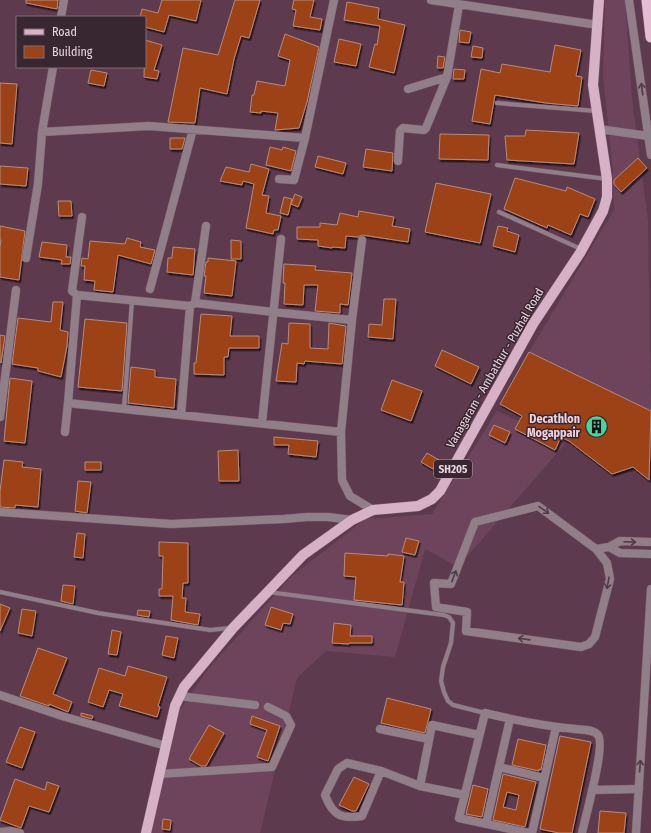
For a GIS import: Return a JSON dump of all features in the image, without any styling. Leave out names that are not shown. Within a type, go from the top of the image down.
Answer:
[{"type":"highway","points":[[647,0],[651,37]]},
{"type":"main road","name":"Vanagaram - Ambathur - Puzhal Road","points":[[146,833],[175,706],[184,687],[233,628],[303,555],[352,520],[373,510],[418,506],[432,499],[440,491],[533,324],[582,249],[603,211],[607,197],[607,179],[593,85],[599,0]]},
{"type":"street","points":[[61,16],[64,0]]},
{"type":"street","points":[[279,179],[294,180],[334,0]]},
{"type":"street","points":[[430,0],[598,25]]},
{"type":"street","points":[[629,0],[651,155]]},
{"type":"street","points":[[398,161],[400,131],[403,128],[424,130],[426,128],[447,77],[459,5]]},
{"type":"street","points":[[26,258],[38,184],[42,132],[53,68]]},
{"type":"street","points":[[408,88],[447,77]]},
{"type":"street","points":[[42,132],[149,126],[304,138]]},
{"type":"street","points":[[150,289],[193,129]]},
{"type":"street","points":[[599,129],[648,136]]},
{"type":"street","points":[[82,217],[72,291],[77,295],[192,304],[352,320]]},
{"type":"street","points":[[181,415],[192,304],[206,226]]},
{"type":"street","points":[[262,424],[281,239]]},
{"type":"street","points":[[362,240],[352,320],[341,432],[342,480],[350,496],[373,510]]},
{"type":"street","points":[[0,417],[16,290]]},
{"type":"street","points":[[65,432],[77,295]]},
{"type":"street","points":[[68,403],[341,432]]},
{"type":"street","points":[[596,548],[607,563],[610,579],[595,637],[589,644],[581,647],[466,631],[467,612],[436,607],[434,583],[451,584],[475,522],[538,506],[596,548],[609,547],[620,541],[651,542]]},
{"type":"street","points":[[0,512],[171,524],[307,517],[328,517],[352,520]]},
{"type":"street","points":[[609,547],[620,553],[651,554]]},
{"type":"street","points":[[636,833],[651,589]]},
{"type":"street","points":[[0,695],[62,716],[166,746]]},
{"type":"street","points":[[180,696],[255,705]]},
{"type":"street","points":[[159,774],[272,767],[291,725],[286,716],[268,707]]},
{"type":"street","points":[[529,833],[460,818],[485,713],[556,727],[593,731],[598,736],[600,741],[596,774],[582,833]]},
{"type":"street","points":[[486,824],[510,719]]},
{"type":"street","points":[[420,786],[432,725],[479,735]]},
{"type":"street","points":[[532,833],[556,727]]},
{"type":"street","points":[[380,729],[429,739]]},
{"type":"street","points":[[381,771],[362,816],[349,818],[336,814],[329,806],[325,795],[338,769],[347,763],[381,771],[420,786],[465,795]]},
{"type":"street","points":[[499,767],[544,778]]},
{"type":"street","points":[[592,790],[639,790]]},
{"type":"street","points":[[0,832],[10,831],[20,833]]},
{"type":"lane","points":[[497,103],[597,111]]},
{"type":"lane","points":[[497,165],[607,179]]},
{"type":"lane","points":[[499,212],[582,249]]},
{"type":"lane","points":[[124,409],[132,300]]},
{"type":"lane","points":[[0,592],[98,613],[210,630],[233,628]]},
{"type":"lane","points":[[267,592],[444,615],[453,623],[451,643],[443,667],[441,681],[444,692],[448,701],[453,705],[485,713]]},
{"type":"shaded area","points":[[605,0],[625,0],[632,99],[648,220],[651,411],[529,352],[614,210],[613,172],[603,75]]},
{"type":"shaded area","points":[[497,411],[565,444],[458,567],[425,549],[395,657],[326,651],[297,678],[260,833],[151,833],[180,710],[208,669],[292,576],[365,519],[432,514]]},
{"type":"building","points":[[26,0],[58,0],[57,9],[26,3]]},
{"type":"building","points":[[162,0],[201,0],[196,21],[169,15],[164,32],[146,27],[146,16],[140,16],[142,9],[158,13]]},
{"type":"building","points":[[235,0],[260,0],[249,38],[241,36],[234,59],[227,94],[200,88],[195,123],[168,122],[183,48],[218,55]]},
{"type":"building","points":[[294,0],[314,0],[310,17],[322,19],[320,30],[293,26],[296,10],[292,9]]},
{"type":"building","points":[[347,2],[379,8],[378,19],[405,25],[394,73],[369,67],[375,44],[377,45],[380,26],[344,20]]},
{"type":"building","points":[[460,30],[471,32],[469,43],[459,42]]},
{"type":"building","points":[[285,34],[319,47],[307,102],[299,128],[275,130],[278,113],[261,111],[261,113],[250,112],[252,95],[254,95],[257,81],[285,86],[290,60],[278,56]]},
{"type":"building","points":[[339,39],[361,44],[356,66],[334,62]]},
{"type":"building","points":[[146,40],[162,45],[154,70],[159,71],[157,79],[144,77],[144,68],[146,68]]},
{"type":"building","points":[[555,45],[581,50],[576,76],[582,77],[578,106],[546,103],[495,95],[490,124],[472,121],[481,69],[500,73],[502,64],[550,72]]},
{"type":"building","points":[[473,46],[483,48],[482,58],[471,57]]},
{"type":"building","points":[[438,56],[445,57],[443,68],[437,68]]},
{"type":"building","points":[[454,69],[465,70],[464,79],[453,79]]},
{"type":"building","points":[[91,70],[107,73],[104,86],[88,83]]},
{"type":"building","points":[[0,83],[17,84],[12,144],[0,143]]},
{"type":"building","points":[[526,130],[579,133],[574,164],[507,160],[505,136],[525,136]]},
{"type":"building","points":[[440,134],[489,135],[488,160],[439,159]]},
{"type":"building","points":[[170,138],[185,138],[182,149],[170,149]]},
{"type":"building","points":[[270,147],[282,150],[283,147],[296,151],[291,171],[266,165]]},
{"type":"building","points":[[366,149],[393,153],[392,171],[363,167]]},
{"type":"building","points":[[318,156],[346,163],[343,174],[315,167]]},
{"type":"building","points":[[638,158],[647,168],[621,192],[614,184],[614,180]]},
{"type":"building","points":[[251,164],[269,169],[262,195],[269,196],[266,213],[281,216],[278,230],[274,230],[273,234],[246,228],[254,184],[243,181],[242,185],[220,181],[226,167],[249,172]]},
{"type":"building","points":[[0,166],[28,168],[26,186],[0,184]]},
{"type":"building","points":[[515,178],[566,191],[567,187],[595,199],[588,217],[580,214],[571,235],[548,225],[547,228],[504,209]]},
{"type":"building","points":[[436,183],[491,194],[480,243],[425,232]]},
{"type":"building","points":[[295,194],[302,197],[298,207],[291,204]]},
{"type":"building","points":[[284,197],[292,199],[288,215],[280,213]]},
{"type":"building","points":[[58,201],[71,201],[72,216],[59,216]]},
{"type":"building","points":[[359,211],[394,217],[392,226],[410,229],[408,242],[362,235],[358,237],[346,236],[345,248],[332,248],[318,246],[318,240],[297,239],[297,227],[320,227],[320,223],[337,225],[340,213],[358,217]]},
{"type":"building","points":[[0,226],[25,231],[19,280],[0,277]]},
{"type":"building","points":[[498,226],[508,228],[507,231],[519,235],[515,252],[493,246]]},
{"type":"building","points":[[127,238],[141,242],[140,247],[155,250],[151,264],[118,255],[113,292],[94,290],[95,281],[84,280],[85,266],[81,266],[82,258],[88,259],[90,241],[125,244]]},
{"type":"building","points":[[231,240],[241,241],[241,259],[231,259]]},
{"type":"building","points":[[42,242],[67,245],[66,257],[71,257],[70,264],[61,264],[62,260],[39,257]]},
{"type":"building","points":[[173,247],[195,249],[193,275],[167,272],[168,258],[172,258]]},
{"type":"building","points":[[208,258],[236,261],[232,296],[204,293],[206,276],[204,276]]},
{"type":"building","points":[[284,264],[316,266],[315,270],[352,273],[348,305],[340,304],[340,313],[315,311],[318,285],[304,285],[303,305],[284,304]]},
{"type":"building","points":[[384,299],[396,299],[393,339],[368,337],[369,324],[382,325]]},
{"type":"building","points":[[53,302],[63,302],[60,330],[68,332],[61,377],[38,371],[38,368],[12,364],[18,318],[51,322]]},
{"type":"building","points":[[201,314],[232,316],[230,336],[259,336],[259,348],[229,348],[228,357],[224,357],[224,375],[194,374],[194,363],[196,363]]},
{"type":"building","points":[[85,319],[127,323],[122,391],[78,387]]},
{"type":"building","points":[[289,323],[310,324],[310,348],[328,349],[329,323],[346,326],[342,364],[305,361],[304,364],[297,363],[296,382],[276,381],[282,343],[288,344]]},
{"type":"building","points":[[0,335],[5,336],[1,363],[0,362]]},
{"type":"building","points":[[442,350],[479,367],[471,384],[435,366]]},
{"type":"building","name":"Decathlon Mogappair","points":[[529,352],[651,411],[649,480],[633,467],[612,474],[569,441],[561,437],[555,450],[515,429],[522,416],[500,404]]},
{"type":"building","points":[[131,367],[155,370],[155,377],[176,379],[174,408],[128,403]]},
{"type":"building","points":[[10,378],[32,381],[25,443],[4,441]]},
{"type":"building","points":[[392,380],[422,391],[411,421],[381,410]]},
{"type":"building","points":[[494,425],[510,432],[505,443],[489,435]]},
{"type":"building","points":[[274,437],[318,441],[316,457],[288,454],[289,445],[274,445]]},
{"type":"building","points":[[238,450],[239,481],[219,481],[218,451]]},
{"type":"building","points":[[427,453],[439,460],[433,469],[421,462]]},
{"type":"building","points":[[4,460],[23,462],[22,467],[41,469],[38,507],[15,505],[15,508],[0,507],[0,491]]},
{"type":"building","points":[[85,462],[101,462],[101,470],[85,470]]},
{"type":"building","points":[[78,481],[91,482],[87,513],[75,511]]},
{"type":"building","points":[[77,533],[85,534],[83,558],[74,557]]},
{"type":"building","points":[[406,538],[419,541],[415,555],[402,552]]},
{"type":"building","points":[[159,542],[188,543],[188,583],[183,583],[182,598],[186,598],[185,612],[200,614],[198,625],[171,620],[173,596],[159,596],[159,589],[162,589],[163,556],[159,556]]},
{"type":"building","points":[[345,553],[404,556],[400,582],[404,582],[402,605],[354,600],[356,577],[344,576]]},
{"type":"building","points":[[63,585],[75,586],[73,604],[61,601]]},
{"type":"building","points":[[0,604],[10,608],[0,631]]},
{"type":"building","points":[[271,607],[293,614],[290,624],[283,623],[281,630],[265,625]]},
{"type":"building","points":[[22,609],[36,611],[32,636],[18,633]]},
{"type":"building","points":[[138,610],[150,611],[149,617],[137,615]]},
{"type":"building","points":[[334,623],[351,625],[350,636],[372,636],[372,643],[332,643]]},
{"type":"building","points":[[112,630],[121,632],[117,655],[108,654]]},
{"type":"building","points":[[166,636],[178,638],[174,658],[162,655]]},
{"type":"building","points":[[38,648],[67,658],[53,694],[72,702],[68,712],[49,704],[49,706],[20,696]]},
{"type":"building","points":[[128,666],[167,677],[158,706],[160,707],[157,717],[119,706],[123,694],[109,690],[103,707],[88,702],[99,668],[125,676]]},
{"type":"building","points":[[387,698],[431,709],[425,733],[381,723]]},
{"type":"building","points":[[81,713],[93,716],[92,719],[81,716]]},
{"type":"building","points":[[252,716],[280,726],[268,761],[257,757],[267,730],[250,724]]},
{"type":"building","points":[[209,725],[224,733],[206,766],[201,766],[189,759]]},
{"type":"building","points":[[20,727],[35,732],[22,768],[6,762]]},
{"type":"building","points":[[560,736],[591,742],[572,833],[559,833],[540,829]]},
{"type":"building","points":[[518,739],[546,745],[541,770],[539,769],[539,771],[512,765]]},
{"type":"building","points":[[503,774],[536,782],[525,827],[493,820]],"holes":[[[507,792],[519,795],[516,810],[503,807]]]},
{"type":"building","points":[[354,777],[369,784],[356,811],[352,811],[339,805]]},
{"type":"building","points":[[15,779],[45,790],[47,782],[59,786],[49,812],[29,806],[21,828],[0,820]]},
{"type":"building","points":[[473,785],[488,789],[482,817],[466,814]]},
{"type":"building","points":[[600,811],[626,813],[624,833],[598,833]]},
{"type":"building","points":[[163,819],[171,820],[170,830],[162,829]]},
{"type":"place","name":"Decathlon Mogappair","points":[[596,426]]}]
